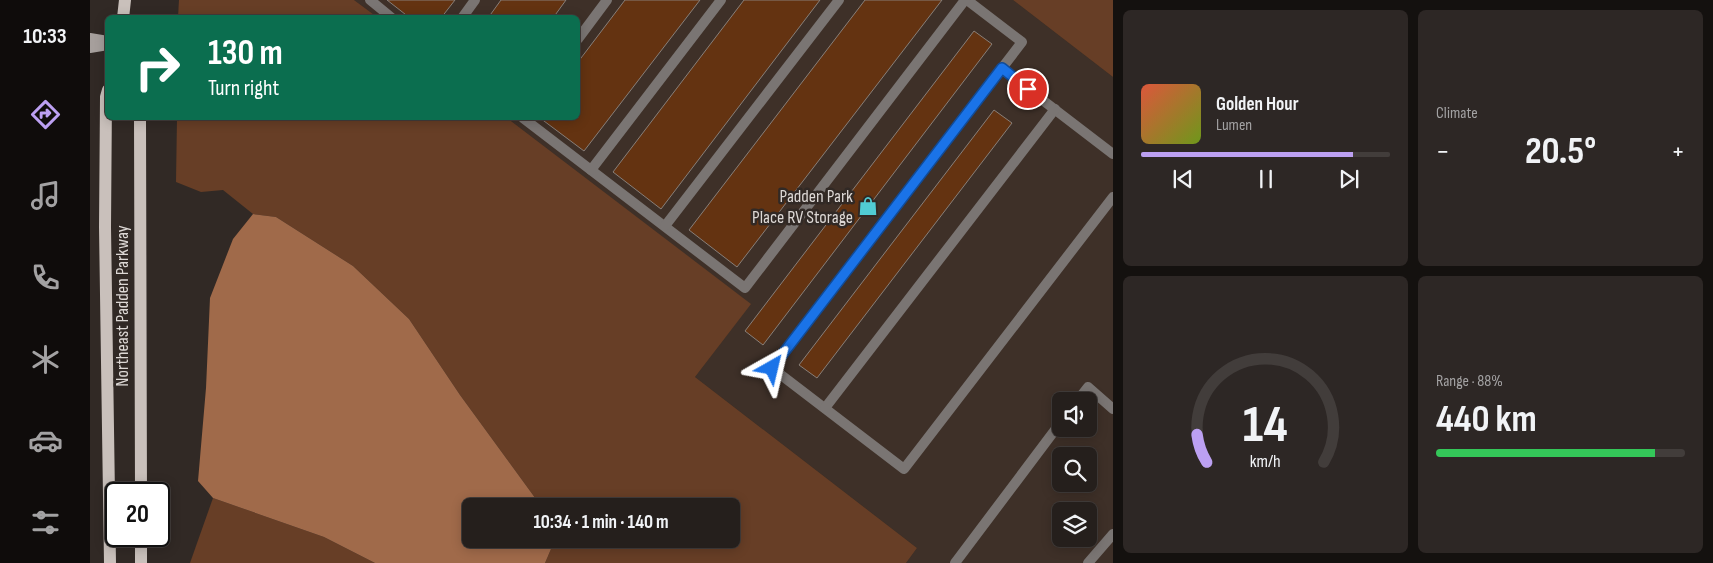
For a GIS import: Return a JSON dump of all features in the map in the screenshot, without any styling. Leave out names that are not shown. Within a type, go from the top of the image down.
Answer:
[{"type":"main road","points":[[123,15],[125,0]]},
{"type":"main road","name":"Northeast Padden Parkway","points":[[106,120],[105,227],[110,563]]},
{"type":"main road","name":"Northeast Padden Parkway","points":[[140,120],[141,482]]},
{"type":"main road","points":[[141,547],[142,563]]},
{"type":"street","points":[[90,38],[105,40]]},
{"type":"street","points":[[90,48],[105,46]]},
{"type":"lane","points":[[464,15],[475,0]]},
{"type":"lane","points":[[580,36],[607,0]]},
{"type":"lane","points":[[591,170],[721,0]]},
{"type":"lane","points":[[665,226],[838,0]]},
{"type":"lane","points":[[526,120],[745,288],[966,0],[1022,42],[772,368],[904,469],[1113,197]]},
{"type":"lane","points":[[375,2],[389,15]]},
{"type":"lane","points":[[1002,68],[1113,154]]},
{"type":"lane","points":[[826,408],[1055,109]]},
{"type":"lane","points":[[1084,392],[1088,387],[1094,392]]},
{"type":"lane","points":[[1097,395],[1113,409]]},
{"type":"lane","points":[[955,563],[1052,434]]},
{"type":"lane","points":[[1088,563],[1113,534]]},
{"type":"shaded area","points":[[179,0],[354,0],[374,15],[178,15]]},
{"type":"shaded area","name":"Padden Park Place RV Storage","points":[[354,0],[1013,0],[1113,77],[1113,563],[906,563],[917,548],[695,377],[750,304],[510,120],[580,120],[580,15],[374,15]]},
{"type":"shaded area","points":[[1013,0],[1113,0],[1113,77]]},
{"type":"shaded area","points":[[177,120],[510,120],[751,304],[695,377],[917,548],[906,563],[545,563],[551,548],[740,548],[740,498],[535,498],[460,395],[409,319],[353,266],[276,217],[253,214],[223,190],[201,192],[176,182]]},
{"type":"shaded area","points":[[253,214],[276,217],[353,266],[409,319],[460,395],[535,498],[462,498],[462,548],[551,548],[545,563],[375,563],[324,537],[213,498],[198,481],[206,388],[210,298],[233,239]]},
{"type":"shaded area","points":[[213,498],[324,537],[375,563],[190,563]]},
{"type":"building","points":[[387,0],[455,0],[443,15],[406,15]]},
{"type":"building","points":[[501,0],[566,0],[555,15],[490,15]]},
{"type":"building","points":[[625,0],[700,0],[584,151],[543,120],[580,120],[580,59]]},
{"type":"building","points":[[744,0],[820,0],[661,209],[613,172]]},
{"type":"building","points":[[865,0],[942,0],[737,267],[689,230]]},
{"type":"building","points":[[974,31],[992,44],[763,345],[745,331]]},
{"type":"building","points":[[994,110],[1012,123],[817,378],[799,365]]},
{"type":"place","name":"Padden Park Place RV Storage","points":[[868,206]]},
{"type":"route","points":[[772,368],[1002,68],[1028,89]]}]
